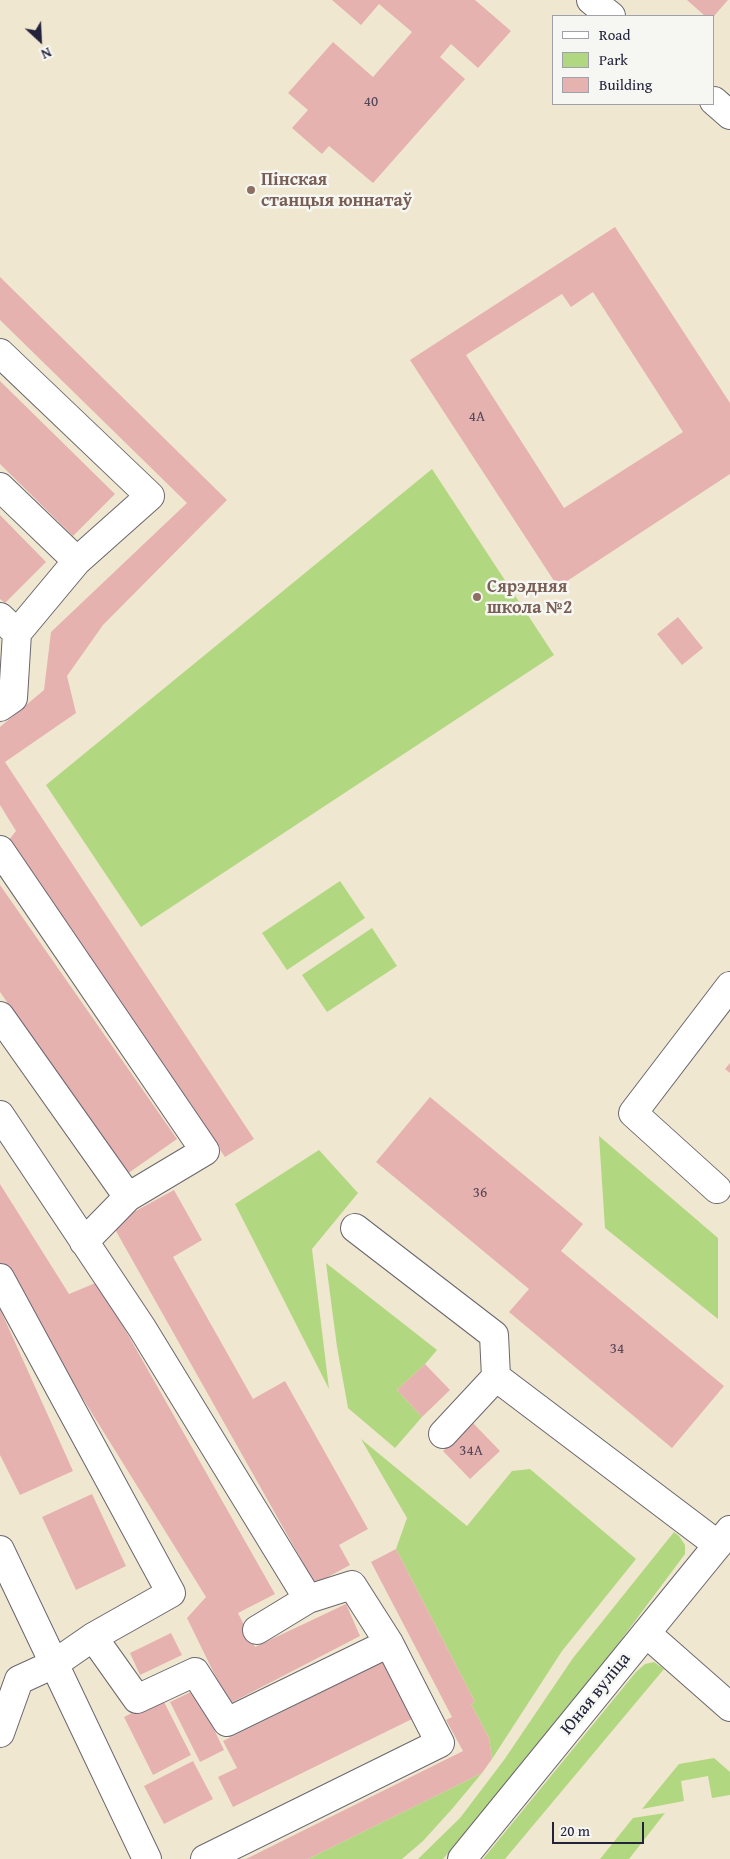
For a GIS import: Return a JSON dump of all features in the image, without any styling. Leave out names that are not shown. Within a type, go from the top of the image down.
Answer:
[{"type":"street","points":[[715,102],[730,115]]},
{"type":"street","points":[[0,353],[150,496],[8,625],[13,698],[0,707]]},
{"type":"street","points":[[0,487],[77,561]]},
{"type":"street","points":[[0,850],[205,1151],[128,1197],[84,1242]]},
{"type":"street","points":[[717,1188],[633,1113],[730,986]]},
{"type":"street","points":[[0,1016],[128,1197]]},
{"type":"street","points":[[0,1115],[142,1328],[308,1599]]},
{"type":"street","points":[[355,1228],[494,1335],[496,1377],[443,1434]]},
{"type":"street","points":[[0,1278],[171,1593],[93,1637],[54,1664],[19,1680],[0,1734]]},
{"type":"street","points":[[496,1377],[724,1537]]},
{"type":"street","name":"Юная вуліца","points":[[462,1859],[724,1537]]},
{"type":"street","points":[[0,1550],[147,1859]]},
{"type":"street","points":[[205,1859],[440,1744],[389,1644],[352,1585],[308,1599],[257,1630]]},
{"type":"street","points":[[646,1633],[730,1708]]},
{"type":"street","points":[[93,1637],[137,1700],[195,1672],[227,1722],[389,1644]]},
{"type":"green space","points":[[432,469],[554,655],[141,927],[46,785]]},
{"type":"green space","points":[[340,881],[365,918],[287,970],[262,933]]},
{"type":"green space","points":[[372,928],[397,966],[327,1012],[302,975]]},
{"type":"green space","points":[[599,1136],[718,1238],[718,1319],[605,1228]]},
{"type":"green space","points":[[319,1150],[358,1193],[312,1249],[329,1389],[235,1204]]},
{"type":"green space","points":[[326,1263],[437,1350],[397,1390],[422,1417],[395,1448],[348,1408],[337,1347]]},
{"type":"green space","points":[[361,1439],[467,1526],[512,1471],[530,1469],[636,1559],[562,1651],[492,1759],[489,1738],[471,1704],[475,1702],[396,1549],[407,1518]]},
{"type":"green space","points":[[674,1532],[685,1545],[685,1554],[597,1672],[443,1859],[418,1859],[460,1818],[504,1760],[573,1658]]},
{"type":"green space","points":[[654,1662],[664,1669],[505,1859],[483,1859],[636,1672],[645,1664]]},
{"type":"green space","points":[[714,1758],[730,1772],[730,1795],[712,1798],[708,1776],[681,1781],[684,1801],[642,1809],[679,1764]]},
{"type":"green space","points":[[482,1773],[423,1841],[402,1859],[308,1859]]},
{"type":"green space","points":[[665,1813],[629,1859],[600,1859],[633,1818]]},
{"type":"building","points":[[332,0],[475,0],[511,31],[478,68],[451,44],[440,57],[465,79],[373,183],[329,146],[322,154],[292,128],[308,110],[288,93],[333,42],[373,77],[412,32],[379,4],[361,25]]},
{"type":"building","points":[[687,0],[728,0],[715,15],[704,15]]},
{"type":"building","points":[[615,227],[730,403],[730,474],[558,587],[410,360]],"holes":[[[593,292],[683,432],[564,508],[466,355],[562,294],[571,307]]]},
{"type":"building","points":[[0,277],[227,500],[103,625],[67,676],[76,713],[5,762],[254,1139],[225,1157],[8,841],[16,831],[0,805],[0,727],[44,690],[51,632],[187,503],[0,320]]},
{"type":"building","points":[[0,381],[115,494],[73,536],[0,464]]},
{"type":"building","points":[[0,515],[46,562],[5,603],[0,599]]},
{"type":"building","points":[[678,617],[703,648],[682,665],[657,634]]},
{"type":"building","points":[[0,885],[177,1139],[127,1174],[0,992]]},
{"type":"building","points":[[730,1063],[730,1073],[725,1069]]},
{"type":"building","points":[[430,1097],[583,1224],[561,1251],[724,1386],[672,1448],[509,1312],[529,1289],[376,1162]]},
{"type":"building","points":[[0,1184],[69,1294],[98,1282],[275,1594],[238,1613],[255,1647],[346,1604],[360,1636],[229,1704],[187,1618],[206,1597],[0,1265]]},
{"type":"building","points":[[174,1190],[202,1240],[173,1257],[253,1399],[285,1381],[368,1529],[339,1545],[350,1565],[315,1584],[112,1224]]},
{"type":"building","points":[[0,1309],[73,1471],[20,1495],[0,1455]]},
{"type":"building","points":[[425,1364],[450,1390],[422,1417],[397,1390]]},
{"type":"building","points":[[473,1423],[500,1451],[470,1479],[443,1451]]},
{"type":"building","points":[[92,1494],[126,1566],[76,1590],[42,1517]]},
{"type":"building","points":[[396,1549],[475,1702],[471,1704],[489,1738],[492,1759],[482,1773],[308,1859],[246,1859],[463,1751],[446,1720],[452,1717],[371,1562]]},
{"type":"building","points":[[171,1633],[182,1655],[140,1675],[130,1653]]},
{"type":"building","points":[[383,1662],[412,1719],[233,1807],[218,1777],[237,1768],[223,1741]]},
{"type":"building","points":[[195,1690],[224,1750],[200,1762],[170,1702]]},
{"type":"building","points":[[162,1698],[191,1755],[153,1775],[124,1717]]},
{"type":"building","points":[[193,1761],[213,1799],[164,1824],[144,1786]]},
{"type":"place","name":"Пінская станцыя юннатаў","points":[[251,190]]},
{"type":"place","name":"Сярэдняя школа №2","points":[[477,597]]}]
